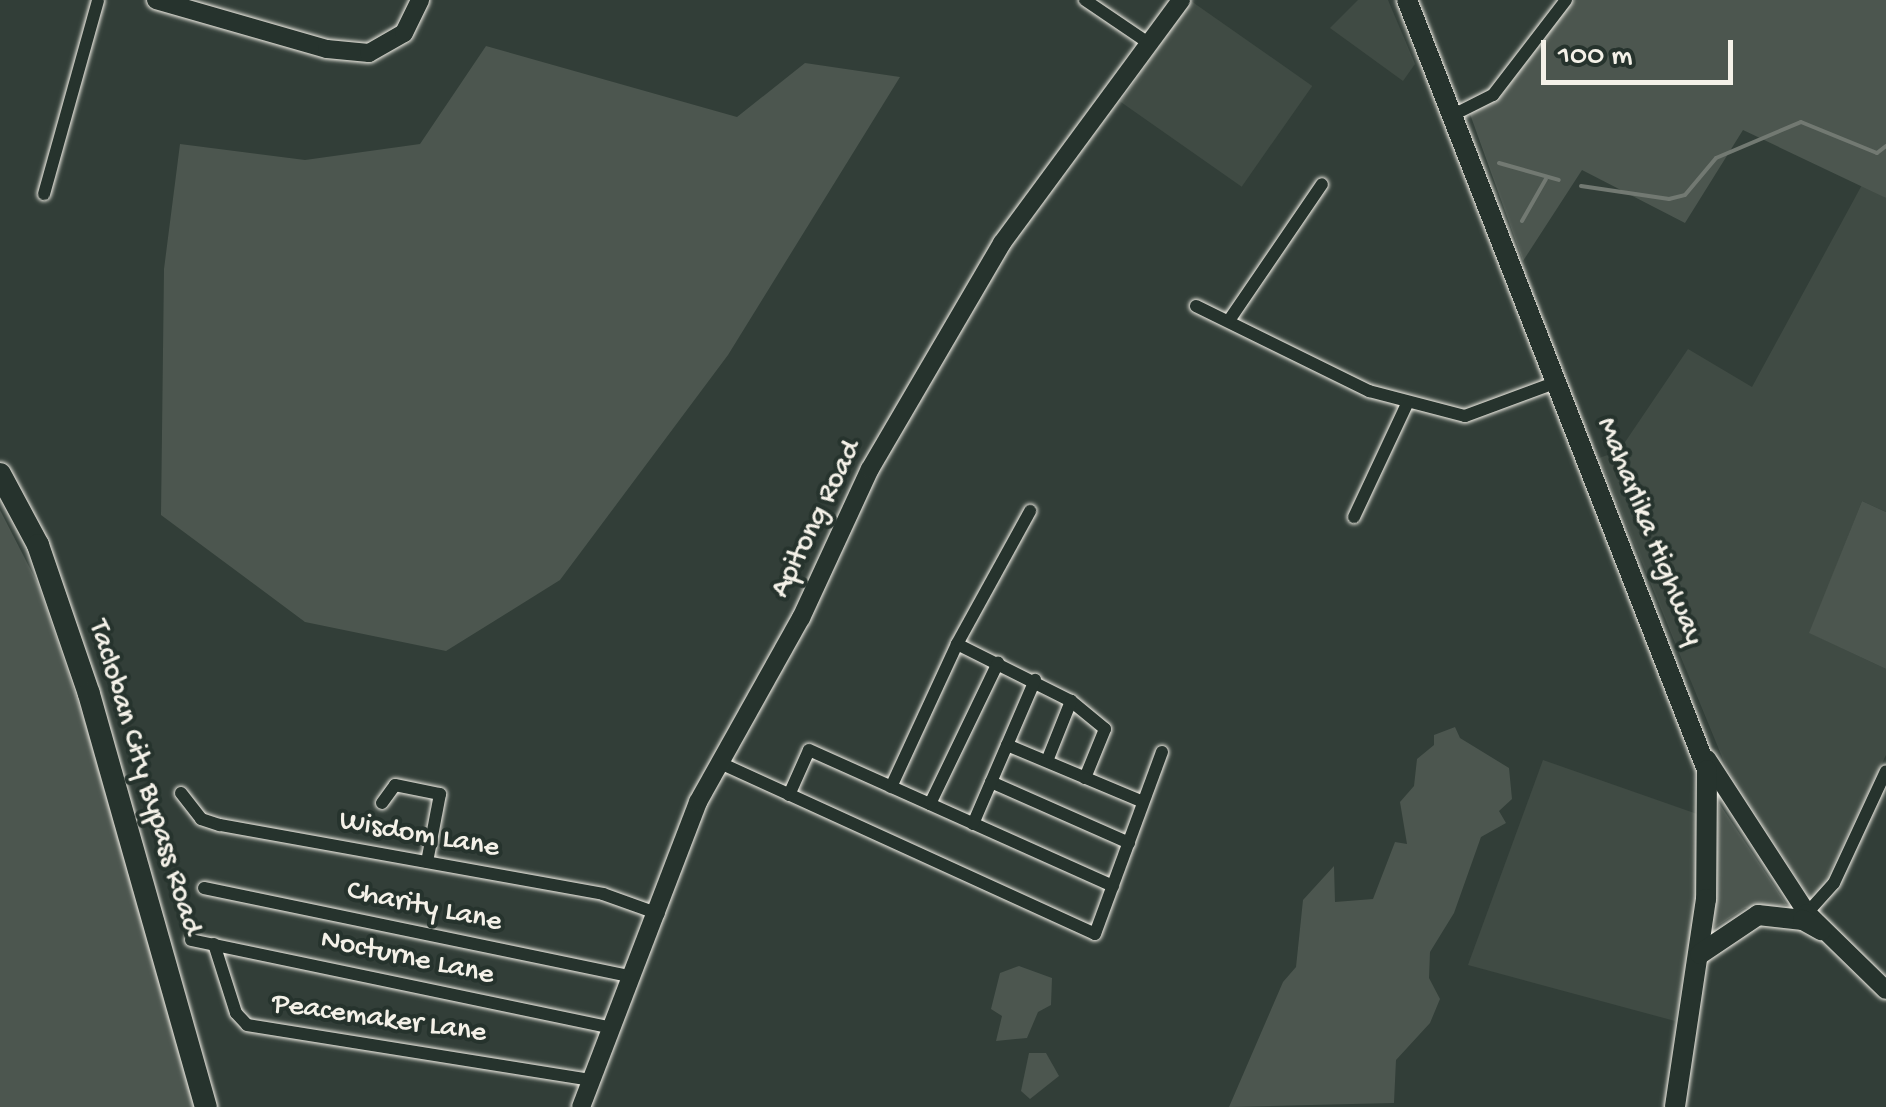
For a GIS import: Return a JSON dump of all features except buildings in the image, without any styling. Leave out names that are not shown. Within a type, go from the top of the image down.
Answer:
[{"type":"highway","name":"Tacloban City Bypass Road","points":[[0,474],[38,545],[89,694],[206,1107]]},
{"type":"main road","name":"Maharlika Highway","points":[[1407,0],[1702,750],[1711,813],[1700,954],[1676,1107]]},
{"type":"main road","points":[[1700,954],[1758,915],[1803,920],[1821,930]]},
{"type":"street","points":[[44,194],[98,0]]},
{"type":"street","points":[[156,0],[327,50],[369,54],[404,33],[420,0]]},
{"type":"street","points":[[1085,0],[1150,44]]},
{"type":"street","name":"Apitong Road","points":[[581,1107],[718,762],[801,618],[870,469],[1002,243],[1181,0]]},
{"type":"street","points":[[1451,116],[1494,95],[1566,0]]},
{"type":"street","points":[[1230,319],[1322,184]]},
{"type":"street","points":[[1196,306],[1230,319],[1369,391],[1407,404],[1465,416],[1556,382]]},
{"type":"street","points":[[1354,517],[1407,404]]},
{"type":"street","points":[[891,787],[957,644],[1030,511]]},
{"type":"street","points":[[957,644],[1035,680],[1071,701],[1105,729],[1085,778]]},
{"type":"street","points":[[930,804],[998,663]]},
{"type":"street","points":[[973,824],[1035,680]]},
{"type":"street","points":[[1047,762],[1071,701]]},
{"type":"street","points":[[1007,745],[1143,802]]},
{"type":"street","points":[[789,794],[809,750],[1113,886]]},
{"type":"street","points":[[1702,750],[1807,913],[1886,990]]},
{"type":"street","points":[[718,762],[1095,934],[1162,752]]},
{"type":"street","points":[[1807,913],[1834,883],[1886,770]]},
{"type":"street","points":[[990,782],[1128,842]]},
{"type":"street","points":[[382,803],[395,785],[440,794],[427,862]]},
{"type":"street","name":"Wisdom Lane","points":[[180,793],[201,819],[220,825],[604,894],[659,914]]},
{"type":"street","name":"Charity Lane","points":[[204,888],[633,977]]},
{"type":"street","name":"Nocturne Lane","points":[[191,940],[612,1028]]},
{"type":"street","name":"Peacemaker Lane","points":[[214,944],[236,1013],[247,1025],[592,1080]]},
{"type":"shaded area","points":[[1358,0],[1388,0],[1415,64],[1403,81],[1330,28]]},
{"type":"shaded area","points":[[1574,0],[1886,0],[1886,198],[1743,130],[1685,223],[1582,170],[1523,261],[1470,114],[1501,96]]},
{"type":"shaded area","points":[[1191,1],[1312,86],[1242,187],[1120,102]]},
{"type":"shaded area","points":[[486,46],[737,117],[805,63],[900,77],[728,355],[560,580],[446,651],[305,622],[161,515],[164,269],[180,144],[305,160],[420,144]]},
{"type":"shaded area","points":[[1863,183],[1886,198],[1886,512],[1862,501],[1810,633],[1886,669],[1886,755],[1814,905],[1727,769],[1599,458],[1619,451],[1688,349],[1752,387]]},
{"type":"shaded area","points":[[1862,501],[1886,512],[1886,669],[1809,633]]},
{"type":"shaded area","points":[[0,510],[38,584],[86,726],[196,1107],[0,1107]]},
{"type":"shaded area","points":[[1455,727],[1460,738],[1509,768],[1512,799],[1499,811],[1506,823],[1481,837],[1454,913],[1430,952],[1429,978],[1440,999],[1430,1023],[1396,1060],[1394,1103],[1229,1107],[1283,982],[1296,967],[1303,900],[1334,866],[1335,902],[1373,899],[1395,842],[1407,844],[1400,802],[1414,786],[1417,759],[1434,745],[1434,735]]},
{"type":"shaded area","points":[[1543,760],[1700,815],[1696,909],[1675,1021],[1468,965]]},
{"type":"shaded area","points":[[1719,803],[1787,905],[1745,908],[1714,928]]},
{"type":"shaded area","points":[[1019,966],[1052,978],[1051,1005],[1038,1012],[1027,1038],[996,1041],[1002,1016],[991,1009],[1000,973]]},
{"type":"shaded area","points":[[1029,1053],[1046,1053],[1059,1076],[1030,1099],[1021,1091]]},
{"type":"waterway","points":[[1581,186],[1669,199],[1685,195],[1716,158],[1801,122],[1877,153],[1886,146]]},
{"type":"waterway","points":[[1499,163],[1559,180]]},
{"type":"waterway","points":[[1522,221],[1546,179]]}]
